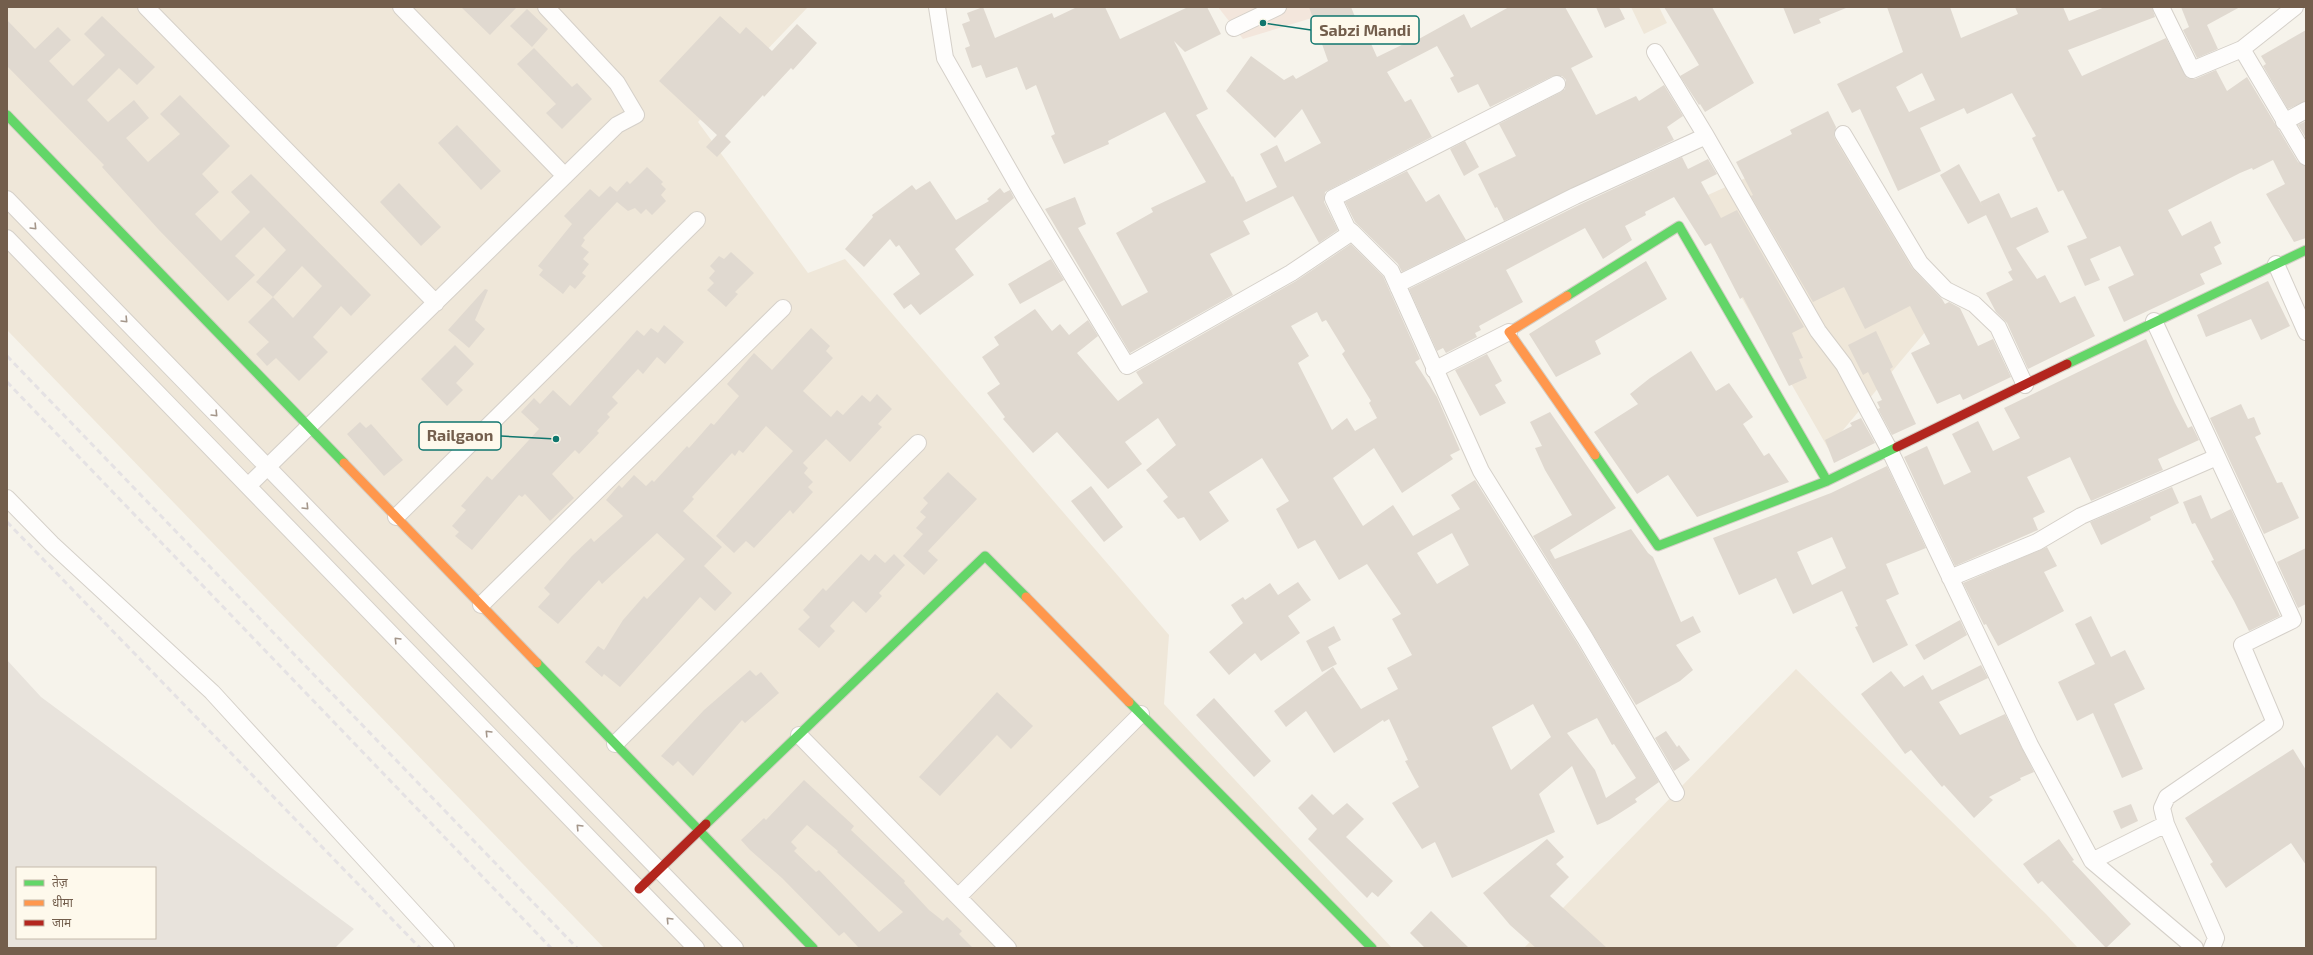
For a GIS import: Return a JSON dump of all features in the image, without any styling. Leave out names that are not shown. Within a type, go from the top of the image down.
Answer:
[{"type":"street","points":[[146,7],[436,302]]},
{"type":"street","points":[[401,7],[565,176]]},
{"type":"street","points":[[248,486],[617,125],[636,115],[617,83],[546,7]]},
{"type":"street","points":[[937,7],[945,58],[1024,196],[1127,366],[1291,273],[1352,232]]},
{"type":"street","points":[[1234,28],[1278,7]]},
{"type":"street","points":[[2161,7],[2192,70],[2242,49],[2295,7]]},
{"type":"street","points":[[2242,49],[2306,157]]},
{"type":"street","points":[[1655,52],[1706,136],[1818,331],[1844,365],[1890,450],[2030,745],[2092,861],[2195,948]]},
{"type":"street","points":[[1557,84],[1333,198],[1347,228],[1391,271],[1434,370],[1481,471],[1585,638],[1676,792]]},
{"type":"street","points":[[2284,122],[2306,110]]},
{"type":"street","points":[[7,115],[813,948]]},
{"type":"street","points":[[1843,134],[1920,263],[1946,290],[1974,304],[1998,326],[2025,386]]},
{"type":"street","points":[[1398,287],[1402,282],[1575,196],[1706,136]]},
{"type":"street","points":[[7,199],[735,948]]},
{"type":"street","points":[[396,517],[697,220]]},
{"type":"street","points":[[1434,370],[1509,332],[1679,226],[1827,481]]},
{"type":"street","points":[[7,238],[696,948]]},
{"type":"street","points":[[1509,332],[1658,546],[1827,481],[2025,386],[2154,321],[2306,250]]},
{"type":"street","points":[[2276,264],[2306,332]]},
{"type":"street","points":[[481,605],[783,308]]},
{"type":"street","points":[[2154,321],[2292,620],[2242,645],[2275,723],[2167,797],[2162,808],[2166,824],[2216,938],[2212,948]]},
{"type":"street","points":[[615,744],[918,443]]},
{"type":"street","points":[[1950,578],[2037,542],[2081,516],[2217,457]]},
{"type":"street","points":[[7,498],[52,544],[212,692],[446,948]]},
{"type":"street","points":[[639,889],[985,556],[1372,948]]},
{"type":"street","points":[[958,897],[1141,714]]},
{"type":"street","points":[[799,735],[1008,948]]},
{"type":"street","points":[[2092,861],[2166,824]]},
{"type":"shaded area","points":[[7,7],[808,7],[698,122],[808,273],[845,259],[1169,635],[1164,704],[1392,948],[604,948],[7,330]]},
{"type":"shaded area","points":[[1218,7],[1348,7],[1243,39]]},
{"type":"shaded area","points":[[1631,7],[1659,7],[1667,23],[1644,34]]},
{"type":"shaded area","points":[[1843,134],[1941,313],[1828,448],[1688,204]]},
{"type":"shaded area","points":[[7,660],[41,697],[354,929],[335,948],[7,948]]},
{"type":"shaded area","points":[[1796,669],[2046,914],[2078,948],[1524,948]]},
{"type":"building","points":[[461,7],[517,7],[490,35]]},
{"type":"building","points":[[983,7],[995,38],[1052,13],[1054,18],[1077,7],[1105,7],[1120,39],[1188,7],[1207,7],[1221,34],[1185,52],[1174,41],[1208,109],[1196,115],[1232,177],[1233,176],[1246,202],[1277,187],[1260,154],[1277,145],[1285,162],[1321,143],[1302,109],[1275,138],[1226,91],[1251,56],[1284,80],[1293,75],[1296,79],[1328,61],[1309,7],[1351,7],[1360,29],[1364,28],[1377,57],[1416,38],[1417,40],[1464,14],[1471,28],[1509,7],[1565,7],[1593,57],[1571,68],[1596,115],[1636,96],[1639,101],[1664,85],[1683,116],[1667,127],[1674,140],[1504,221],[1497,207],[1495,208],[1478,174],[1516,156],[1499,124],[1561,92],[1565,89],[1566,80],[1562,76],[1553,76],[1490,107],[1478,84],[1458,93],[1450,78],[1454,76],[1437,46],[1387,72],[1405,102],[1411,99],[1432,137],[1325,192],[1324,202],[1338,230],[1319,243],[1293,196],[1243,221],[1250,234],[1210,254],[1233,295],[1130,353],[1045,209],[1075,197],[1086,224],[1078,228],[1122,306],[1148,292],[1116,233],[1153,212],[1151,208],[1206,182],[1165,112],[1108,141],[1109,144],[1064,164],[1051,136],[1055,134],[1036,85],[1026,90],[1017,67],[986,78],[981,65],[972,68],[965,48],[970,46],[962,24],[970,21],[967,13]]},
{"type":"building","points":[[1596,7],[1619,7],[1625,19],[1605,28]]},
{"type":"building","points":[[1664,7],[1712,7],[1754,83],[1705,112],[1680,76],[1699,65]]},
{"type":"building","points":[[1783,7],[1846,8],[1819,19],[1821,23],[1794,34]]},
{"type":"building","points":[[1887,7],[1950,7],[1961,38],[2018,14],[2015,7],[2063,7],[2069,21],[2105,7],[2152,7],[2155,17],[2068,50],[2082,76],[2166,38],[2187,78],[2195,79],[2216,70],[2227,91],[2247,77],[2298,162],[2306,166],[2306,238],[2294,242],[2266,194],[2285,184],[2273,160],[2253,170],[2252,168],[2240,173],[2168,210],[2182,236],[2211,221],[2221,243],[2214,247],[2222,264],[2200,274],[2205,284],[2124,322],[2108,287],[2134,275],[2120,246],[2090,259],[2100,280],[2085,286],[2067,246],[2087,238],[2063,190],[2058,192],[2032,138],[2036,136],[2012,93],[1967,114],[1964,108],[1920,128],[1941,171],[1898,191],[1860,109],[1852,113],[1837,84],[1903,52]],"holes":[[[1922,73],[1935,100],[1909,112],[1896,87]]]},
{"type":"building","points":[[2181,7],[2240,7],[2207,25],[2218,49],[2197,58],[2183,30],[2189,27]]},
{"type":"building","points":[[527,9],[548,29],[532,47],[510,26]]},
{"type":"building","points":[[102,16],[155,67],[137,85],[119,68],[87,100],[108,122],[134,100],[149,118],[126,138],[148,162],[180,134],[160,114],[180,95],[230,146],[202,174],[219,192],[195,214],[221,241],[250,212],[231,192],[251,174],[371,295],[351,316],[341,306],[313,337],[328,352],[299,381],[276,358],[267,366],[256,354],[269,342],[248,322],[273,297],[256,282],[286,250],[264,227],[235,256],[255,275],[228,301],[159,230],[102,167],[104,165],[7,66],[7,20],[35,49],[58,27],[71,40],[49,61],[73,86],[105,55],[84,34]],"holes":[[[302,266],[322,286],[293,318],[273,297]]]},
{"type":"building","points":[[720,16],[740,34],[746,27],[772,51],[797,24],[817,43],[793,70],[791,68],[764,97],[763,95],[725,136],[731,142],[717,157],[706,147],[717,135],[659,81]]},
{"type":"building","points":[[2306,30],[2306,101],[2288,109],[2263,66],[2266,64],[2261,56]]},
{"type":"building","points":[[534,48],[572,87],[577,83],[592,99],[562,129],[546,113],[556,104],[517,64]]},
{"type":"building","points":[[1828,111],[1836,127],[1834,134],[1835,139],[1912,268],[1945,304],[1949,302],[1960,308],[1978,346],[1993,339],[2011,377],[1963,400],[1960,394],[1937,404],[1911,353],[1930,344],[1910,306],[1865,329],[1844,287],[1813,302],[1751,196],[1753,195],[1736,162],[1792,134],[1790,130]]},
{"type":"building","points":[[2306,121],[2306,138],[2298,125]]},
{"type":"building","points":[[457,125],[501,171],[481,190],[438,143]]},
{"type":"building","points":[[1465,141],[1479,167],[1464,176],[1450,149]]},
{"type":"building","points":[[1682,157],[1688,169],[1708,159],[1717,174],[1701,182],[1721,218],[1737,210],[1804,327],[1792,333],[1803,358],[1799,359],[1807,378],[1789,386],[1743,297],[1740,299],[1711,243],[1705,246],[1674,197],[1645,212],[1646,215],[1625,226],[1632,240],[1603,259],[1585,228],[1506,270],[1523,302],[1479,326],[1481,330],[1475,333],[1477,337],[1446,353],[1443,348],[1437,351],[1409,289],[1579,205]]},
{"type":"building","points":[[1959,164],[1980,202],[1999,193],[2011,218],[2037,207],[2049,232],[2016,248],[2037,279],[2045,275],[2060,303],[2075,296],[2095,336],[2028,369],[2007,323],[1996,312],[1986,293],[2013,280],[2008,272],[2012,270],[1986,215],[1968,224],[1940,175]]},
{"type":"building","points":[[647,167],[663,182],[661,184],[666,189],[661,195],[666,201],[652,215],[646,209],[641,214],[635,208],[628,211],[617,202],[583,238],[585,240],[581,246],[589,252],[583,259],[589,264],[582,273],[586,276],[575,289],[570,285],[563,294],[539,275],[543,270],[538,266],[572,224],[564,216],[590,189],[599,197],[610,186],[617,192],[627,181],[630,184]]},
{"type":"building","points":[[1407,171],[1426,202],[1439,194],[1466,240],[1402,272],[1398,264],[1355,222],[1345,202]]},
{"type":"building","points":[[930,181],[956,220],[989,201],[987,199],[1000,188],[1004,193],[1010,190],[1014,198],[955,249],[974,275],[920,315],[911,304],[904,309],[893,294],[920,274],[899,245],[896,247],[890,239],[864,267],[845,249],[873,217],[872,215],[912,185],[916,190]]},
{"type":"building","points":[[399,183],[441,227],[421,246],[380,202]]},
{"type":"building","points":[[1351,244],[1383,276],[1420,359],[1415,362],[1437,397],[1460,450],[1450,455],[1453,459],[1402,493],[1374,448],[1333,478],[1363,526],[1393,505],[1413,536],[1460,509],[1451,495],[1475,480],[1577,643],[1659,782],[1635,799],[1637,802],[1609,820],[1597,825],[1572,766],[1539,794],[1555,832],[1452,878],[1435,842],[1422,849],[1392,803],[1419,787],[1405,761],[1408,760],[1389,719],[1384,722],[1383,720],[1334,753],[1306,711],[1286,727],[1274,711],[1333,667],[1361,709],[1398,689],[1387,668],[1412,655],[1392,619],[1401,614],[1367,564],[1339,580],[1315,540],[1298,549],[1276,509],[1289,501],[1262,458],[1209,492],[1229,521],[1200,541],[1184,517],[1178,519],[1163,501],[1168,497],[1146,470],[1176,445],[1158,418],[1125,442],[1142,464],[1108,489],[1057,432],[1033,453],[1003,419],[1005,417],[987,393],[1000,384],[982,357],[999,345],[994,337],[1035,309],[1052,331],[1060,324],[1069,335],[1088,320],[1098,336],[1077,353],[1118,401],[1143,383],[1136,372],[1296,281]],"holes":[[[1317,312],[1322,322],[1326,320],[1345,351],[1342,354],[1371,401],[1369,403],[1377,418],[1355,431],[1347,418],[1332,430],[1298,363],[1309,356],[1291,326]],[[1452,533],[1469,565],[1437,584],[1417,553]],[[1533,704],[1551,737],[1511,770],[1492,727]],[[1597,718],[1612,745],[1614,744],[1636,778],[1606,798],[1595,770],[1567,733]]]},
{"type":"building","points":[[731,252],[754,273],[735,292],[738,294],[726,307],[707,290],[714,283],[709,278],[715,271],[710,266],[719,256],[724,259]]},
{"type":"building","points":[[1051,259],[1064,280],[1020,304],[1008,284]]},
{"type":"building","points":[[1646,261],[1667,299],[1595,341],[1601,354],[1556,377],[1529,334]]},
{"type":"building","points":[[2268,281],[2290,326],[2261,340],[2251,319],[2206,337],[2197,315]]},
{"type":"building","points":[[485,289],[488,290],[475,320],[485,329],[469,348],[448,330]]},
{"type":"building","points":[[664,325],[684,342],[665,364],[657,357],[643,374],[638,369],[612,397],[618,403],[607,414],[610,417],[597,431],[599,433],[579,454],[575,450],[552,474],[574,498],[550,521],[525,494],[522,497],[519,495],[472,550],[455,536],[459,532],[452,526],[466,510],[461,506],[487,476],[492,480],[539,429],[521,412],[534,398],[540,404],[553,390],[570,406],[637,330],[644,336],[651,328],[658,333]]},
{"type":"building","points":[[811,328],[830,346],[826,351],[833,358],[803,391],[831,417],[837,410],[843,415],[862,395],[870,402],[877,394],[892,409],[878,424],[882,427],[850,462],[826,439],[803,463],[808,468],[804,473],[813,482],[808,487],[813,492],[793,514],[790,510],[754,548],[746,541],[734,553],[716,536],[793,451],[766,426],[743,453],[739,450],[735,456],[732,453],[692,497],[694,499],[683,511],[722,547],[704,566],[732,593],[715,611],[700,597],[620,687],[604,674],[602,677],[585,662],[598,646],[604,650],[623,620],[644,596],[647,599],[685,559],[657,533],[602,584],[599,580],[558,624],[538,607],[550,594],[544,588],[572,556],[591,538],[594,542],[623,516],[606,500],[619,485],[622,488],[634,475],[646,486],[652,480],[654,482],[687,446],[689,448],[711,423],[714,425],[739,396],[727,384],[754,353],[772,370]]},
{"type":"building","points":[[1876,331],[1893,367],[1890,369],[1916,424],[1892,435],[1878,409],[1880,408],[1877,402],[1882,400],[1868,372],[1863,375],[1848,345]]},
{"type":"building","points":[[2146,339],[2188,428],[2192,426],[2199,440],[2158,459],[2163,470],[2091,501],[2070,457],[2027,477],[2045,512],[2033,518],[2038,530],[1955,566],[1904,457],[1927,446],[1944,485],[1971,472],[1952,434],[1978,421],[1993,451],[2020,438],[2004,408]]},
{"type":"building","points":[[455,345],[474,364],[456,383],[463,390],[447,406],[421,379]]},
{"type":"building","points":[[1691,351],[1716,391],[1729,383],[1753,417],[1743,424],[1764,456],[1769,453],[1789,482],[1697,517],[1668,475],[1637,494],[1594,432],[1638,404],[1630,394],[1650,378]]},
{"type":"building","points":[[1487,354],[1502,381],[1495,385],[1506,403],[1480,416],[1455,370]]},
{"type":"building","points":[[2241,404],[2248,419],[2254,417],[2261,434],[2255,437],[2277,483],[2282,482],[2299,518],[2264,534],[2210,418]]},
{"type":"building","points":[[1550,412],[1616,508],[1550,550],[1555,559],[1631,529],[1648,553],[1653,557],[1681,622],[1693,616],[1701,632],[1676,645],[1693,670],[1680,681],[1636,705],[1533,536],[1572,515],[1545,470],[1535,448],[1542,446],[1530,422]]},
{"type":"building","points":[[1861,418],[1875,443],[1834,463],[1825,440],[1852,426],[1850,423]]},
{"type":"building","points":[[360,422],[366,428],[371,424],[403,460],[384,476],[347,434]]},
{"type":"building","points":[[1887,466],[1926,548],[1886,564],[1899,594],[1886,600],[1908,645],[1873,663],[1855,627],[1858,626],[1842,591],[1793,614],[1776,578],[1739,595],[1713,538],[1831,493]],"holes":[[[1832,537],[1846,568],[1812,585],[1797,552]]]},
{"type":"building","points":[[948,472],[977,499],[928,551],[938,560],[924,575],[903,556],[923,534],[916,528],[926,517],[920,512],[928,503],[923,498]]},
{"type":"building","points":[[1091,486],[1123,527],[1104,542],[1071,501]]},
{"type":"building","points":[[2172,487],[2179,503],[2150,517],[2151,520],[2101,545],[2090,522]]},
{"type":"building","points":[[2201,495],[2211,519],[2231,509],[2280,616],[2249,631],[2211,561],[2214,560],[2195,523],[2192,524],[2183,502]]},
{"type":"building","points":[[2047,547],[2057,566],[2044,572],[2064,611],[1998,646],[1986,624],[1984,625],[1963,583]]},
{"type":"building","points":[[2306,548],[2306,604],[2298,608],[2277,562]]},
{"type":"building","points":[[861,554],[869,561],[875,554],[885,563],[894,554],[905,565],[879,593],[882,596],[866,613],[853,601],[830,626],[835,631],[819,648],[798,629],[810,617],[803,610],[823,588],[826,591]]},
{"type":"building","points":[[1298,582],[1311,600],[1288,616],[1300,633],[1261,661],[1255,653],[1229,675],[1209,652],[1243,623],[1231,605],[1243,597],[1245,600],[1270,583],[1278,595]]},
{"type":"building","points":[[2091,616],[2111,657],[2125,650],[2145,689],[2114,704],[2143,769],[2122,778],[2093,713],[2077,721],[2058,682],[2095,664],[2075,624]]},
{"type":"building","points":[[1960,620],[1967,635],[1924,660],[1915,645]]},
{"type":"building","points":[[1334,626],[1341,640],[1328,647],[1337,664],[1322,672],[1306,641]]},
{"type":"building","points":[[1981,665],[1988,678],[1939,702],[1960,735],[2005,714],[2034,772],[2020,778],[2021,780],[1989,797],[1993,800],[1974,818],[1944,785],[1942,787],[1911,750],[1905,754],[1861,694],[1891,671],[1904,687],[1923,675],[1932,690]]},
{"type":"building","points":[[750,670],[756,676],[761,672],[779,693],[745,723],[742,720],[693,776],[678,761],[673,766],[661,756],[704,710]]},
{"type":"building","points":[[997,692],[1033,726],[1011,749],[997,735],[940,796],[919,777]]},
{"type":"building","points":[[1214,698],[1271,761],[1254,777],[1196,715]]},
{"type":"building","points":[[1666,731],[1677,747],[1679,745],[1690,760],[1674,771],[1655,738]]},
{"type":"building","points":[[2293,749],[2306,770],[2306,865],[2291,843],[2226,888],[2210,864],[2213,862],[2185,818]]},
{"type":"building","points":[[804,780],[854,826],[851,830],[905,881],[904,883],[929,910],[943,921],[947,917],[962,931],[959,934],[973,948],[859,948],[844,932],[839,936],[782,878],[750,850],[741,840],[764,818],[766,820]],"holes":[[[807,825],[838,851],[837,852],[903,912],[879,932],[819,870],[816,872],[794,851],[797,848],[791,842]]]},
{"type":"building","points":[[1312,794],[1333,815],[1347,803],[1364,819],[1346,837],[1393,881],[1378,897],[1372,892],[1367,898],[1308,839],[1317,829],[1298,808]]},
{"type":"building","points":[[2131,804],[2138,821],[2121,829],[2113,811]]},
{"type":"building","points":[[1547,839],[1564,857],[1556,864],[1569,877],[1550,896],[1607,948],[1536,948],[1510,925],[1483,893]]},
{"type":"building","points":[[2059,839],[2074,860],[2072,861],[2131,924],[2106,948],[2042,881],[2038,884],[2023,864]]},
{"type":"building","points":[[1431,911],[1469,948],[1425,948],[1410,933]]},
{"type":"railway","points":[[7,356],[577,948]]},
{"type":"railway","points":[[7,382],[551,948]]},
{"type":"railway","points":[[7,522],[420,948]]},
{"type":"traffic: fast","points":[[7,115],[344,463]]},
{"type":"traffic: fast","points":[[1567,296],[1679,226],[1827,481]]},
{"type":"traffic: fast","points":[[2067,364],[2306,250]]},
{"type":"traffic: fast","points":[[1595,455],[1658,546],[1827,481],[1897,447]]},
{"type":"traffic: fast","points":[[706,824],[985,556],[1026,597]]},
{"type":"traffic: fast","points":[[537,663],[813,948]]},
{"type":"traffic: fast","points":[[1129,702],[1372,948]]},
{"type":"traffic: slow","points":[[1567,296],[1509,332],[1595,455]]},
{"type":"traffic: slow","points":[[344,463],[537,663]]},
{"type":"traffic: slow","points":[[1026,597],[1129,702]]},
{"type":"traffic: jam","points":[[1897,447],[2067,364]]},
{"type":"traffic: jam","points":[[639,889],[706,824]]},
{"type":"place","name":"Sabzi Mandi","points":[[1263,23]]},
{"type":"place","name":"Railgaon","points":[[556,439]]}]
